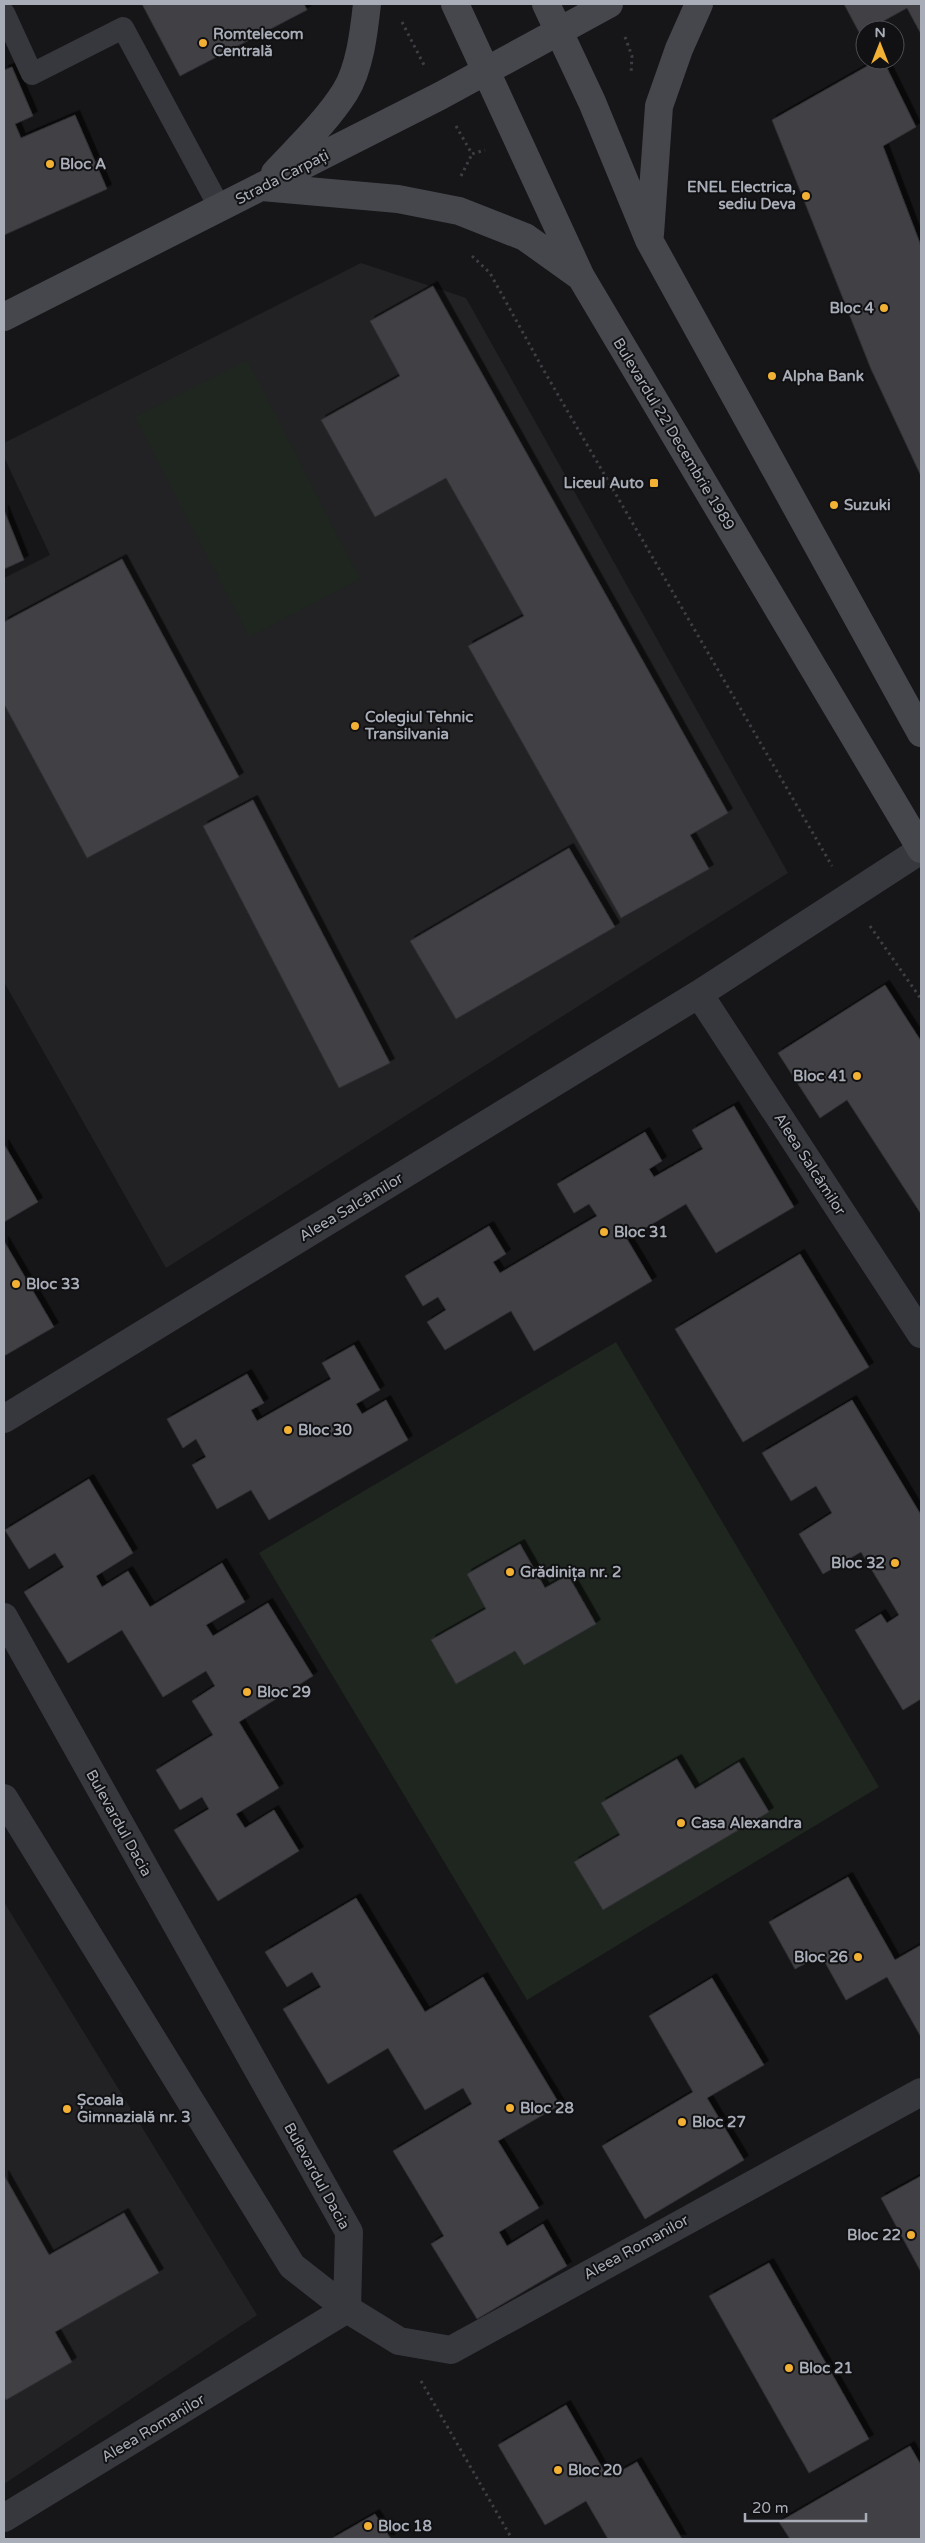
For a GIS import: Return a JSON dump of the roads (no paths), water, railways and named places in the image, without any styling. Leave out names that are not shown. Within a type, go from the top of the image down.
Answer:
[{"type":"main road","points":[[262,187],[325,118],[346,91],[362,45],[367,4]]},
{"type":"main road","name":"Bulevardul 22 Decembrie 1989","points":[[455,4],[581,277],[921,849]]},
{"type":"main road","points":[[546,4],[592,102],[650,240],[921,733]]},
{"type":"main road","name":"Strada Carpați","points":[[4,317],[486,72],[609,4]]},
{"type":"main road","points":[[650,240],[659,106],[679,49],[699,4]]},
{"type":"main road","points":[[262,187],[398,199],[459,211],[525,238],[581,277]]},
{"type":"street","name":"Aleea Salcâmilor","points":[[4,1419],[699,994],[921,849]]},
{"type":"street","name":"Aleea Salcâmilor","points":[[699,994],[921,1334]]},
{"type":"street","name":"Bulevardul Dacia","points":[[4,1617],[349,2232],[347,2309]]},
{"type":"street","points":[[4,1798],[292,2266],[347,2309]]},
{"type":"street","name":"Aleea Romanilor","points":[[4,2518],[303,2338],[347,2309],[398,2341],[450,2350],[921,2092]]},
{"type":"lane","points":[[4,13],[32,74],[123,28],[220,208]]},
{"type":"place","name":"Romtelecom Centrală","points":[[203,43]]},
{"type":"place","name":"Bloc A","points":[[50,164]]},
{"type":"place","name":"ENEL Electrica, sediu Deva","points":[[806,196]]},
{"type":"place","name":"Bloc 4","points":[[884,308]]},
{"type":"place","name":"Alpha Bank","points":[[772,376]]},
{"type":"place","name":"Liceul Auto","points":[[654,483]]},
{"type":"place","name":"Suzuki","points":[[834,505]]},
{"type":"place","name":"Colegiul Tehnic Transilvania","points":[[355,726]]},
{"type":"place","name":"Bloc 41","points":[[857,1076]]},
{"type":"place","name":"Bloc 31","points":[[604,1232]]},
{"type":"place","name":"Bloc 33","points":[[16,1284]]},
{"type":"place","name":"Bloc 30","points":[[288,1430]]},
{"type":"place","name":"Bloc 32","points":[[895,1563]]},
{"type":"place","name":"Grădinița nr. 2","points":[[510,1572]]},
{"type":"place","name":"Bloc 29","points":[[247,1692]]},
{"type":"place","name":"Casa Alexandra","points":[[681,1823]]},
{"type":"place","name":"Bloc 26","points":[[858,1957]]},
{"type":"place","name":"Bloc 28","points":[[510,2108]]},
{"type":"place","name":"Școala Gimnazială nr. 3","points":[[67,2109]]},
{"type":"place","name":"Bloc 27","points":[[682,2122]]},
{"type":"place","name":"Bloc 22","points":[[911,2235]]},
{"type":"place","name":"Bloc 21","points":[[789,2368]]},
{"type":"place","name":"Bloc 20","points":[[558,2470]]},
{"type":"place","name":"Bloc 18","points":[[368,2526]]}]
